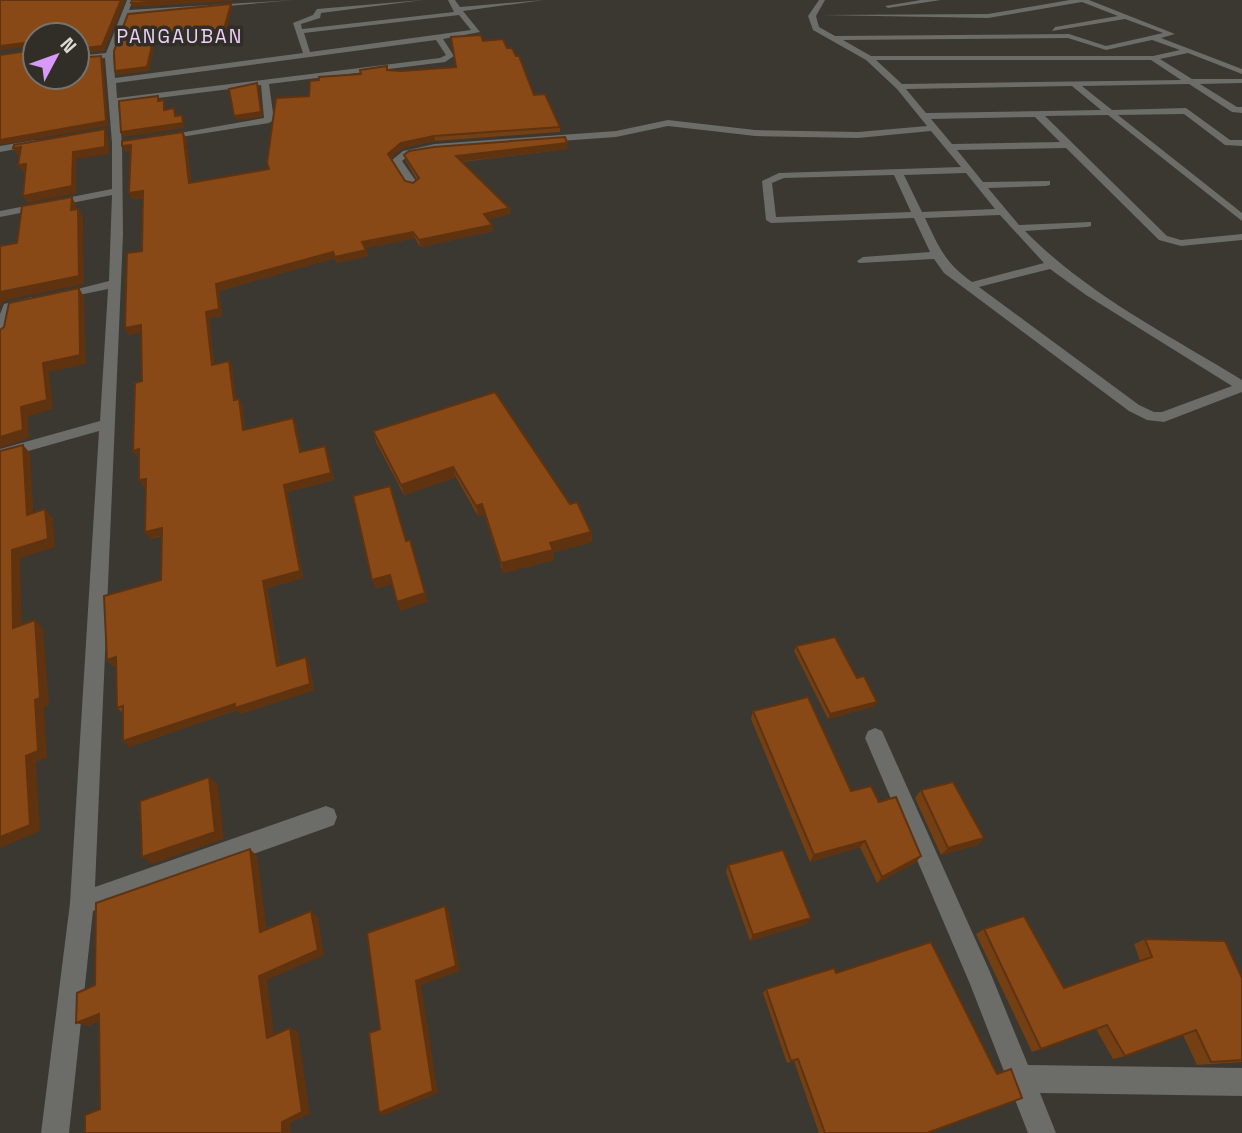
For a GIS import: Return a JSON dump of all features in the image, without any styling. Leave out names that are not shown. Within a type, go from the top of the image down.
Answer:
[{"type":"street","points":[[55,1133],[82,903],[114,284],[116,137],[109,55],[127,6],[290,0]]},
{"type":"street","points":[[307,54],[297,23],[317,16],[316,12],[320,10],[420,0]]},
{"type":"street","points":[[110,81],[476,32],[451,0]]},
{"type":"street","points":[[300,31],[541,0]]},
{"type":"street","points":[[822,0],[816,28],[828,38],[869,58],[900,87],[1016,228],[1052,265],[1090,292],[1242,387]]},
{"type":"street","points":[[818,15],[938,0]]},
{"type":"street","points":[[818,15],[1003,14],[1082,0],[1171,32],[1106,48]]},
{"type":"street","points":[[992,7],[1013,20]]},
{"type":"street","points":[[1023,26],[1036,34],[1055,28],[1127,17]]},
{"type":"street","points":[[1055,28],[1069,36],[1106,48],[1121,58]]},
{"type":"street","points":[[828,38],[1036,34],[1069,36]]},
{"type":"street","points":[[112,101],[442,60],[450,55],[438,37]]},
{"type":"street","points":[[1153,38],[1242,72]]},
{"type":"street","points":[[869,58],[1153,58],[1189,51]]},
{"type":"street","points":[[91,57],[109,55]]},
{"type":"street","points":[[1153,58],[1238,110]]},
{"type":"street","points":[[155,138],[269,120],[265,81]]},
{"type":"street","points":[[900,87],[1242,81]]},
{"type":"street","points":[[1074,85],[1242,218]]},
{"type":"street","points":[[1211,111],[1238,110]]},
{"type":"street","points":[[1186,111],[1242,151]]},
{"type":"street","points":[[924,116],[1198,111]]},
{"type":"street","points":[[1037,114],[1163,238],[1181,243],[1242,237]]},
{"type":"street","points":[[413,184],[397,160],[407,153],[435,147],[616,134],[668,123],[755,133],[846,135],[933,128]]},
{"type":"street","points":[[0,149],[51,141]]},
{"type":"street","points":[[1228,143],[1242,143]]},
{"type":"street","points":[[949,147],[1069,145]]},
{"type":"street","points":[[971,170],[788,175],[769,179],[765,183],[771,220],[1004,212]]},
{"type":"street","points":[[899,174],[917,215],[948,270],[1134,408],[1148,416],[1168,416],[1242,387]]},
{"type":"street","points":[[981,185],[1046,183]]},
{"type":"street","points":[[0,214],[116,191]]},
{"type":"street","points":[[1016,228],[1087,224]]},
{"type":"street","points":[[863,261],[937,254]]},
{"type":"street","points":[[970,286],[1052,265]]},
{"type":"street","points":[[1,335],[5,311],[10,306],[114,284]]},
{"type":"street","points":[[0,454],[106,424]]},
{"type":"street","points":[[875,737],[1022,1079],[1042,1133]]},
{"type":"street","points":[[82,903],[326,817]]},
{"type":"street","points":[[1022,1079],[1242,1082]]},
{"type":"building","points":[[0,0],[121,0],[102,46],[91,47],[91,21],[21,21],[21,43],[0,46]]},
{"type":"building","points":[[132,0],[183,0],[131,3]]},
{"type":"building","points":[[231,4],[224,29],[154,37],[147,67],[115,71],[114,51],[128,14]]},
{"type":"building","points":[[481,35],[483,41],[503,39],[507,48],[512,48],[516,56],[519,56],[534,95],[545,94],[560,127],[434,136],[401,143],[388,154],[405,181],[413,183],[419,178],[404,155],[409,151],[565,137],[567,143],[456,156],[509,208],[484,214],[492,225],[419,240],[413,232],[362,242],[366,250],[335,257],[333,252],[216,284],[219,309],[206,312],[212,365],[229,361],[234,400],[239,399],[243,430],[293,418],[300,452],[325,446],[331,473],[284,485],[300,571],[263,581],[277,666],[306,657],[310,684],[235,708],[235,704],[123,741],[123,706],[117,708],[116,657],[107,660],[104,596],[161,580],[162,528],[145,532],[146,479],[139,480],[139,449],[133,451],[135,383],[142,381],[141,325],[125,328],[127,253],[142,251],[143,191],[129,193],[131,145],[122,146],[122,141],[183,132],[189,183],[269,169],[267,163],[276,98],[309,96],[310,81],[319,80],[319,77],[361,74],[360,70],[387,66],[387,70],[401,71],[456,67],[451,37]]},
{"type":"building","points":[[21,52],[21,91],[91,91],[91,57],[101,56],[106,121],[0,140],[0,55]]},
{"type":"building","points":[[257,83],[261,112],[234,116],[229,89]]},
{"type":"building","points":[[158,96],[158,101],[164,100],[164,110],[174,108],[175,116],[182,115],[183,123],[121,132],[119,101]]},
{"type":"building","points":[[105,129],[105,147],[73,152],[72,186],[23,196],[26,164],[18,165],[21,147],[13,148],[14,145]]},
{"type":"building","points":[[72,197],[71,210],[78,209],[79,276],[0,292],[0,246],[17,243],[22,206]]},
{"type":"building","points":[[79,288],[80,355],[43,363],[47,400],[21,407],[23,430],[0,437],[0,330],[4,327],[9,303]]},
{"type":"building","points":[[495,392],[570,504],[577,502],[591,532],[550,543],[553,550],[501,563],[482,504],[476,506],[453,467],[401,485],[373,431]]},
{"type":"building","points":[[23,445],[27,515],[45,509],[48,539],[12,550],[13,628],[35,620],[40,698],[35,700],[38,751],[26,756],[30,825],[0,837],[0,451]]},
{"type":"building","points":[[390,486],[406,541],[410,540],[425,593],[397,602],[390,575],[372,580],[353,496]]},
{"type":"building","points":[[835,637],[857,678],[864,676],[877,702],[830,714],[796,646]]},
{"type":"building","points":[[808,697],[851,791],[871,786],[879,802],[896,797],[921,856],[882,877],[865,841],[814,855],[753,711]]},
{"type":"building","points":[[209,777],[215,832],[142,857],[140,801]]},
{"type":"building","points":[[953,782],[984,838],[948,848],[921,790]]},
{"type":"building","points":[[250,849],[260,932],[311,911],[318,950],[259,976],[267,1038],[290,1028],[302,1112],[282,1122],[282,1133],[85,1133],[85,1115],[100,1109],[99,1014],[76,1023],[77,993],[95,985],[96,903]]},
{"type":"building","points":[[783,850],[811,918],[753,935],[728,865]]},
{"type":"building","points":[[445,906],[456,966],[416,981],[433,1091],[379,1113],[369,1033],[380,1029],[367,933]]},
{"type":"building","points":[[1024,916],[1064,988],[1152,957],[1145,939],[1225,941],[1242,978],[1242,1060],[1211,1062],[1196,1030],[1125,1056],[1107,1025],[1041,1049],[984,929]]},
{"type":"building","points":[[931,942],[997,1074],[1011,1069],[1022,1098],[927,1133],[825,1133],[798,1059],[791,1061],[766,989],[834,968],[836,973]]},
{"type":"district","name":"PANGAUBAN","points":[[180,36]]}]
